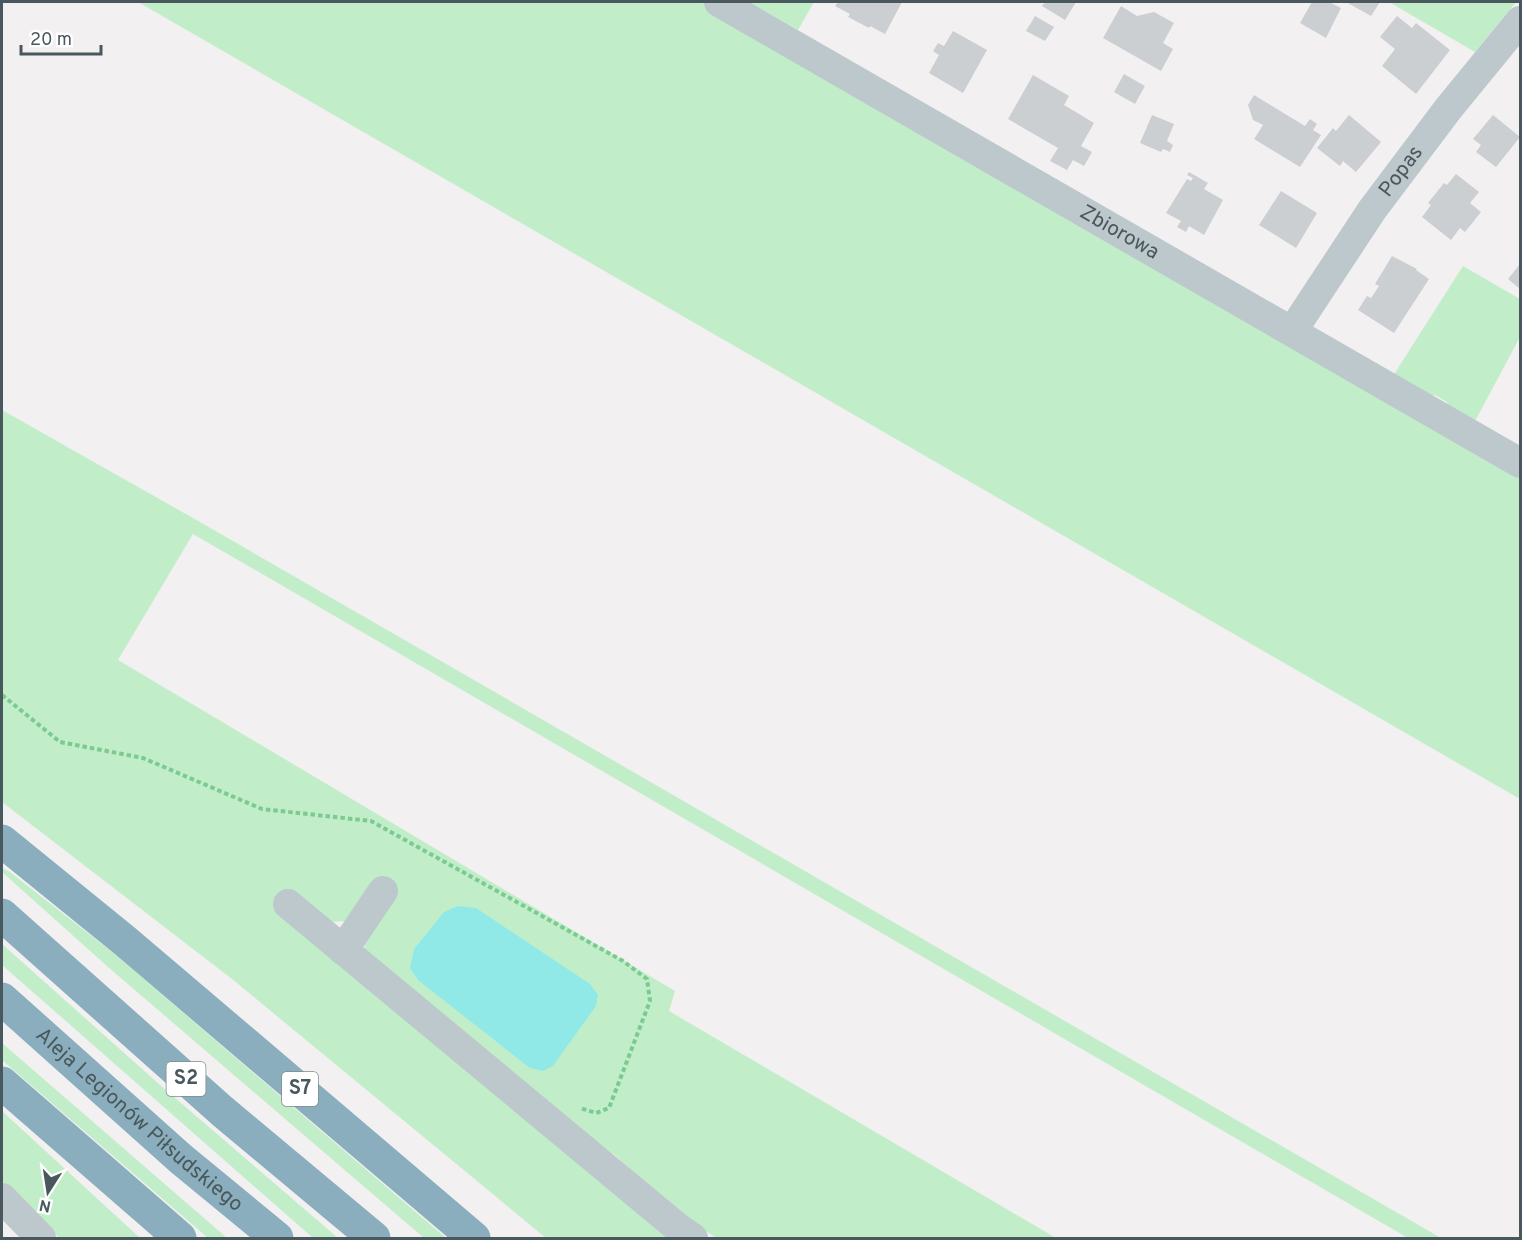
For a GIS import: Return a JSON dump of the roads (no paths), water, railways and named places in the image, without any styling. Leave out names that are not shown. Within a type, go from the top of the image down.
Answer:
[{"type":"highway","name":"S7","points":[[2,841],[135,948],[474,1239]]},
{"type":"highway","name":"S2","points":[[2,915],[214,1103],[374,1239]]},
{"type":"highway","name":"Aleja Legionów Piłsudskiego","points":[[2,999],[181,1159],[277,1239]]},
{"type":"highway","points":[[2,1083],[180,1239]]},
{"type":"street","name":"Zbiorowa","points":[[719,2],[1521,463]]},
{"type":"street","name":"Popas","points":[[1293,330],[1372,210],[1448,109],[1521,21]]},
{"type":"street","points":[[343,950],[383,891]]},
{"type":"street","points":[[288,904],[693,1239]]},
{"type":"street","points":[[2,1198],[41,1239]]},
{"type":"water","points":[[458,906],[476,908],[590,984],[598,995],[596,1006],[553,1066],[543,1071],[530,1068],[418,980],[410,968],[414,949],[444,912]]}]
